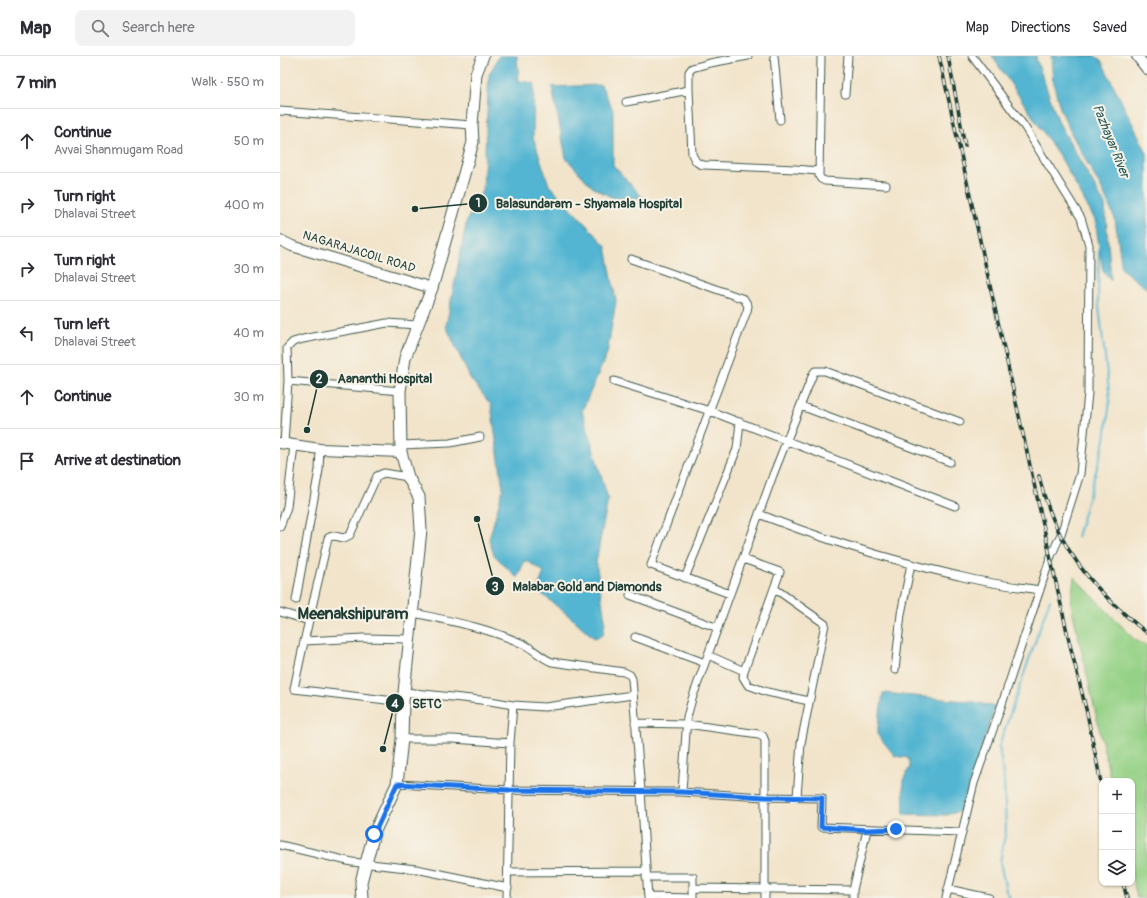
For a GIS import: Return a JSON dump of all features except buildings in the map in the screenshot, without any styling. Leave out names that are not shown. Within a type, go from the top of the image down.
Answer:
[{"type":"main road","points":[[362,898],[361,882],[365,863],[374,834],[397,784],[402,739],[404,697],[414,613],[421,530],[419,497],[408,477],[401,448],[400,391],[405,358],[432,288],[473,142],[472,125],[476,74],[483,56]]},
{"type":"street","points":[[748,56],[709,60],[692,68],[689,72],[688,90],[692,154],[695,161],[700,164],[818,172]]},
{"type":"street","points":[[774,56],[780,120]]},
{"type":"street","points":[[821,56],[818,172],[821,179],[825,181],[886,185]]},
{"type":"street","points":[[845,94],[848,56]]},
{"type":"street","points":[[946,898],[974,784],[1051,556],[1061,534],[1080,474],[1088,393],[1089,245],[1081,218],[1024,126],[972,56]]},
{"type":"street","points":[[1137,56],[1147,69]]},
{"type":"street","points":[[626,102],[688,90]]},
{"type":"street","points":[[280,111],[472,125]]},
{"type":"street","name":"NAGARAJACOIL ROAD","points":[[280,240],[292,246],[432,288]]},
{"type":"street","points":[[631,259],[744,299],[747,303],[747,311],[651,565],[730,594]]},
{"type":"street","points":[[280,528],[287,507],[286,444],[288,381],[284,347],[303,339],[387,323],[417,325]]},
{"type":"street","points":[[682,792],[686,724],[692,699],[759,514],[815,371],[825,371],[960,422]]},
{"type":"street","points":[[288,381],[400,391]]},
{"type":"street","points":[[614,381],[710,411],[955,506]]},
{"type":"street","points":[[801,406],[950,462]]},
{"type":"street","points":[[685,578],[737,449],[740,422]]},
{"type":"street","points":[[286,444],[320,449],[401,448],[450,444],[480,437]]},
{"type":"street","points":[[296,600],[319,470],[320,449]]},
{"type":"street","points":[[408,477],[384,473],[377,476],[350,535],[344,538],[335,535],[328,538],[294,688],[404,697],[490,701],[513,705],[545,707],[633,695]]},
{"type":"street","points":[[759,514],[807,533],[911,564],[960,577],[1040,590]]},
{"type":"street","points":[[743,559],[780,572],[744,671],[744,681],[748,685],[768,692],[809,701]]},
{"type":"street","points":[[895,670],[901,614],[911,564]]},
{"type":"street","points":[[774,588],[825,624],[809,701],[799,762],[797,797]]},
{"type":"street","points":[[630,595],[718,628]]},
{"type":"street","points":[[280,612],[309,621]]},
{"type":"street","points":[[414,613],[471,625],[525,645],[552,662],[627,673],[632,680],[641,791],[646,874],[648,898],[693,898],[693,877],[646,874],[508,872]]},
{"type":"street","points":[[635,637],[705,663]]},
{"type":"street","points":[[304,641],[364,638],[410,639]]},
{"type":"street","points":[[708,655],[744,671]]},
{"type":"street","points":[[507,898],[510,743],[513,705]]},
{"type":"street","points":[[635,723],[686,724],[759,734],[763,736],[765,741],[765,898]]},
{"type":"street","points":[[402,739],[453,739],[510,743]]},
{"type":"street","points":[[397,784],[509,790],[682,792],[764,797],[822,798],[821,827],[867,830],[896,829],[961,832]]},
{"type":"street","points":[[853,898],[853,890],[867,830]]},
{"type":"street","points":[[280,846],[352,862],[416,869],[508,888]]},
{"type":"street","points":[[693,888],[853,890]]},
{"type":"street","points":[[948,889],[989,898]]},
{"type":"green space","points":[[1074,577],[1136,641],[1147,646],[1147,898],[1137,898],[1134,886],[1135,778],[1110,778],[1071,604]]},
{"type":"water","points":[[499,56],[517,56],[519,81],[534,83],[533,137],[549,185],[606,246],[616,301],[607,354],[582,411],[608,499],[596,562],[605,620],[603,635],[594,638],[537,590],[544,572],[525,560],[517,578],[494,555],[489,540],[503,488],[491,405],[470,378],[446,326],[467,220],[483,189],[489,75]]},
{"type":"water","points":[[992,56],[1037,56],[1036,59],[1059,123],[1105,205],[1111,280],[1103,271],[1095,220],[1062,160]]},
{"type":"water","name":"Pazhayar River","points":[[1051,56],[1095,56],[1101,60],[1147,153],[1147,289],[1122,269],[1115,219],[1102,190],[1071,133],[1060,108],[1053,82]]},
{"type":"water","points":[[601,85],[613,110],[613,165],[643,198],[613,198],[592,187],[566,158],[552,87]]},
{"type":"water","points":[[883,693],[975,702],[995,707],[961,811],[946,815],[904,814],[903,780],[910,767],[908,758],[895,756],[877,734]]},
{"type":"waterway","points":[[1077,537],[1105,440],[1110,400],[1098,298],[1099,244]]},
{"type":"waterway","points":[[1010,898],[1006,891],[1000,862],[1006,830],[1004,781],[999,746],[1050,599]]},
{"type":"railway","points":[[939,56],[1069,641],[1087,713],[1100,778]]},
{"type":"railway","points":[[948,56],[965,146]]},
{"type":"railway","points":[[1039,476],[1046,501],[1055,524],[1079,565],[1093,583],[1147,633]]},
{"type":"railway","points":[[1124,886],[1127,898]]},
{"type":"place","name":"Balasundaram - Shyamala Hospital","points":[[415,209]]},
{"type":"place","name":"Aananthi Hospital","points":[[307,430]]},
{"type":"place","name":"Malabar Gold and Diamonds","points":[[477,519]]},
{"type":"place","name":"SETC","points":[[383,749]]},
{"type":"district","name":"Meenakshipuram","points":[[353,614]]},
{"type":"route","points":[[374,834],[397,784],[509,790],[682,792],[764,797],[822,798],[821,827],[867,830],[896,829]]}]
